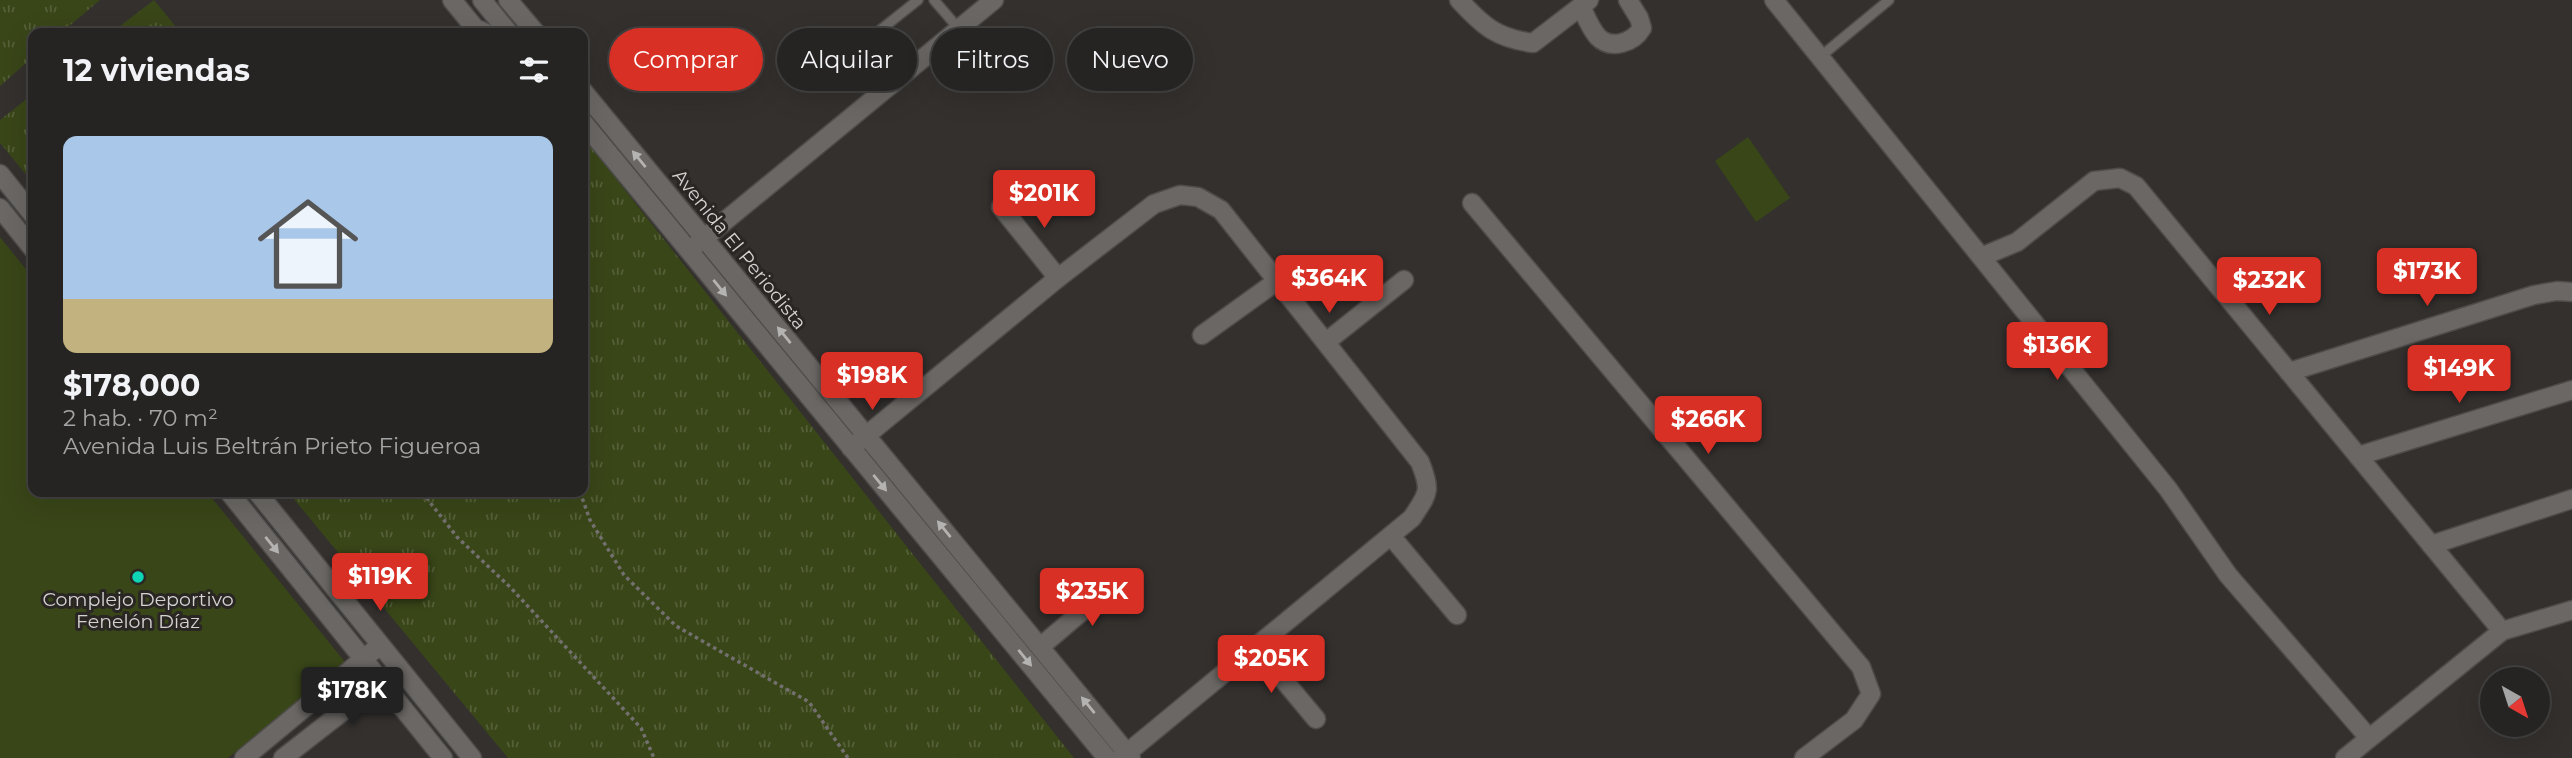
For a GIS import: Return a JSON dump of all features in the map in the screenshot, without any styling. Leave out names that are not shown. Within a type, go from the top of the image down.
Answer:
[{"type":"street","points":[[452,0],[475,28]]},
{"type":"street","points":[[482,0],[503,28]]},
{"type":"street","points":[[508,0],[532,28]]},
{"type":"street","points":[[960,28],[994,0]]},
{"type":"street","points":[[1459,0],[1482,24],[1510,40],[1533,43],[1585,3],[1592,29],[1600,40],[1614,44],[1627,42],[1638,35],[1642,28],[1628,0]]},
{"type":"street","points":[[1774,0],[2168,489],[2228,575],[2369,738]]},
{"type":"street","points":[[688,250],[931,52]]},
{"type":"street","name":"Avenida El Periodista","points":[[588,97],[1040,646],[1127,756]]},
{"type":"street","points":[[588,128],[1107,758]]},
{"type":"street","points":[[0,174],[28,209]]},
{"type":"street","points":[[1981,257],[2017,242],[2094,181],[2120,178],[2136,186],[2502,631]]},
{"type":"street","points":[[851,448],[1058,278],[1154,204],[1180,195],[1198,197],[1221,210],[1420,462],[1427,478],[1428,493],[1412,518],[1127,756]]},
{"type":"street","points":[[1472,203],[1861,667],[1871,694],[1854,720],[1804,758]]},
{"type":"street","points":[[1001,207],[1058,278]]},
{"type":"street","points":[[0,208],[28,243]]},
{"type":"street","points":[[1326,342],[1404,280]]},
{"type":"street","points":[[1202,335],[1277,281]]},
{"type":"street","points":[[2289,372],[2535,295],[2557,291],[2572,292]]},
{"type":"street","points":[[2358,456],[2572,390]]},
{"type":"street","points":[[233,497],[443,758]]},
{"type":"street","points":[[261,497],[472,758]]},
{"type":"street","points":[[2431,545],[2572,499]]},
{"type":"street","points":[[1391,536],[1457,615]]},
{"type":"street","points":[[1040,646],[1119,580]]},
{"type":"street","points":[[2345,758],[2502,631],[2572,610]]},
{"type":"street","points":[[244,758],[381,645]]},
{"type":"street","points":[[1256,647],[1316,719]]},
{"type":"street","points":[[283,758],[400,667]]},
{"type":"lane","points":[[883,28],[918,0]]},
{"type":"lane","points":[[934,0],[958,28]]},
{"type":"lane","points":[[1820,57],[1889,0]]},
{"type":"path","points":[[426,497],[457,537],[510,587],[641,728],[654,758]]},
{"type":"path","points":[[582,497],[590,520],[624,575],[676,626],[809,702],[848,758]]},
{"type":"green space","points":[[0,0],[100,0],[67,28],[28,28],[28,61],[0,86]]},
{"type":"green space","points":[[154,0],[177,28],[118,28]]},
{"type":"green space","points":[[28,98],[28,177],[0,143],[0,120]]},
{"type":"green space","points":[[1748,137],[1790,198],[1756,222],[1715,161]]},
{"type":"green space","points":[[588,143],[1074,758],[508,758],[292,497],[588,497]]},
{"type":"green space","name":"Complejo Deportivo Fenelón Díaz","points":[[0,237],[28,272],[28,497],[211,497],[345,662],[228,758],[0,758]]},
{"type":"place","name":"Complejo Deportivo Fenelón Díaz","points":[[138,577]]}]
